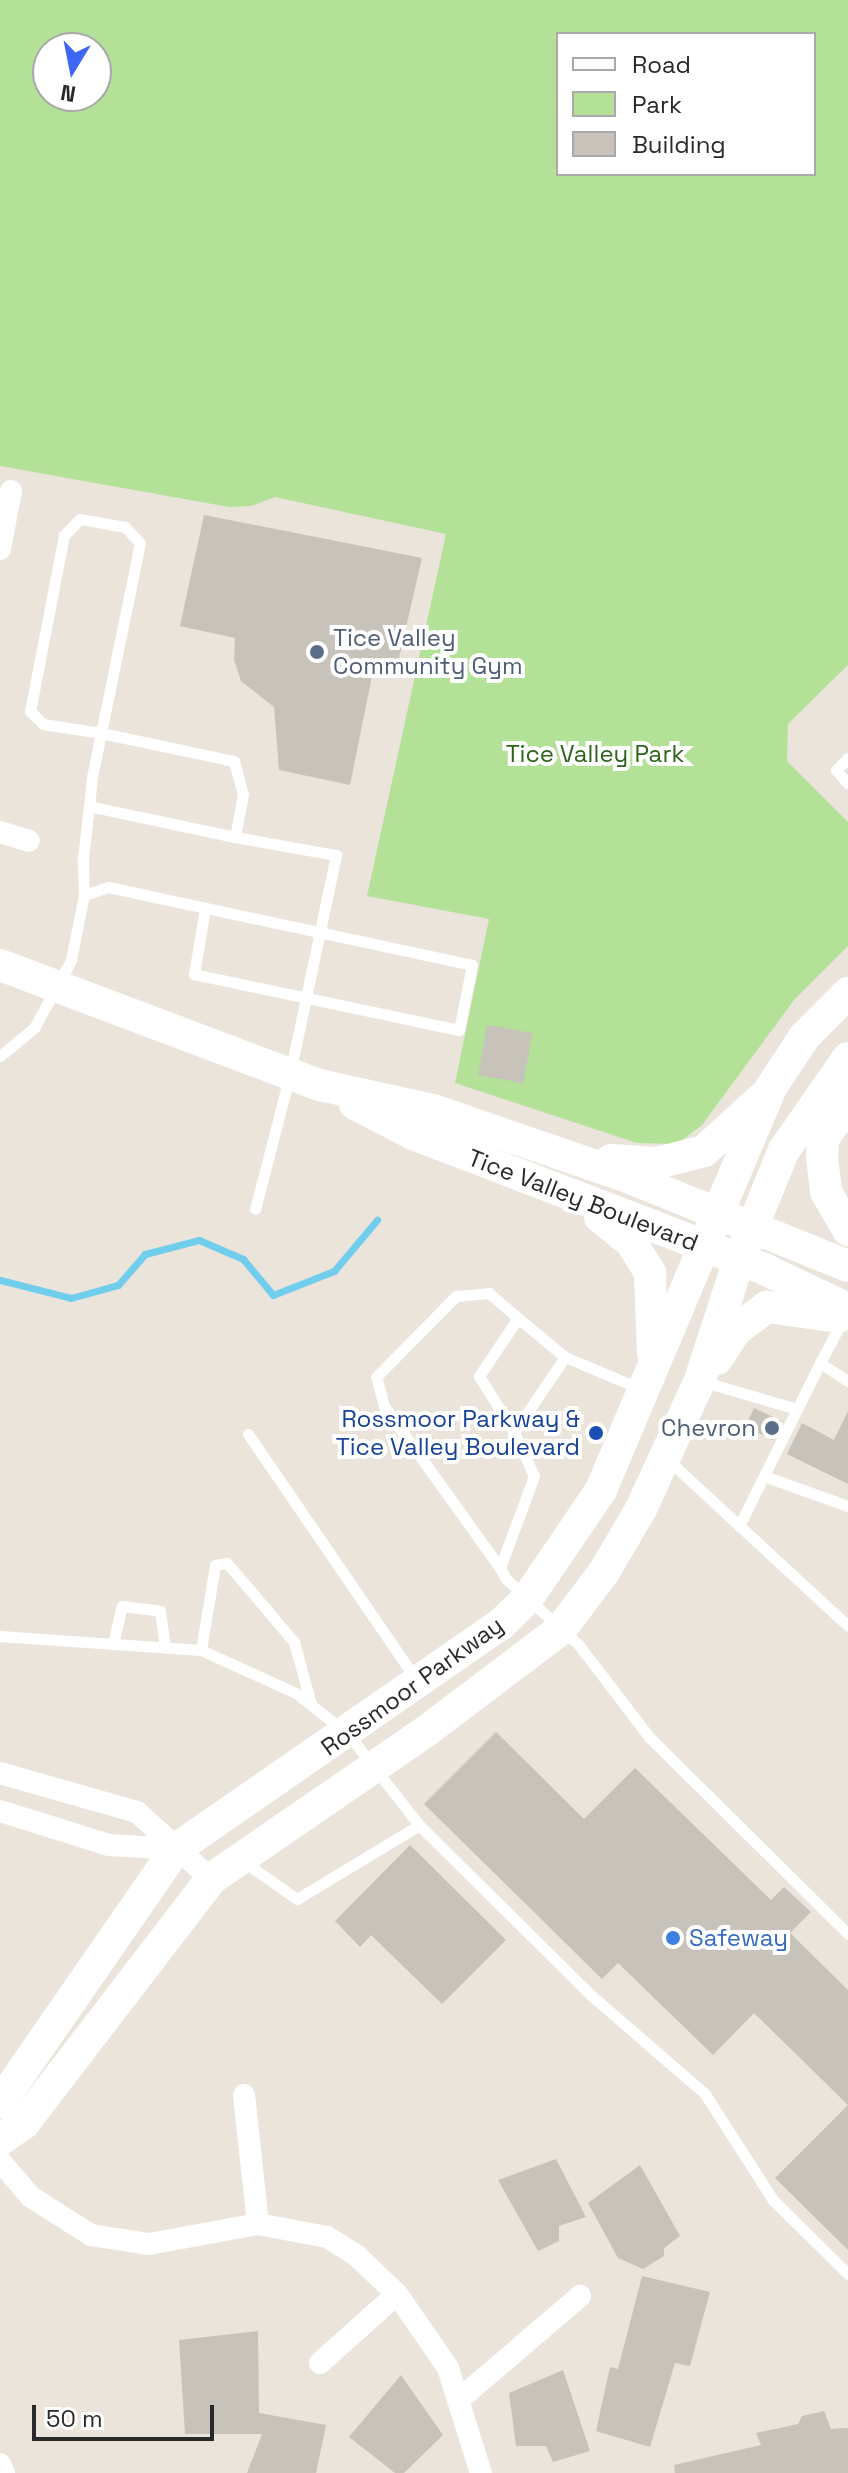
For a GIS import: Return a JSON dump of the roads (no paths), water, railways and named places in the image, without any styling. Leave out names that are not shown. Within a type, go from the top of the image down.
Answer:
[{"type":"street","points":[[0,549],[11,491]]},
{"type":"street","points":[[0,832],[29,841]]},
{"type":"street","name":"Tice Valley Boulevard","points":[[0,965],[56,989],[320,1085],[413,1134],[739,1260],[846,1316]]},
{"type":"street","name":"Rossmoor Parkway","points":[[0,2103],[176,1849],[348,1734],[500,1625],[527,1599],[601,1490],[770,1089],[805,1036],[848,993]]},
{"type":"street","name":"Rossmoor Parkway","points":[[0,2140],[24,2123],[211,1879],[375,1767],[561,1629],[604,1572],[700,1380],[739,1260],[784,1150],[848,1058]]},
{"type":"street","name":"Tice Valley Boulevard","points":[[320,1085],[433,1110],[576,1159],[720,1213],[848,1266]]},
{"type":"street","points":[[576,1159],[682,1159],[704,1151],[770,1089]]},
{"type":"street","points":[[848,1103],[823,1139],[822,1158],[826,1192],[848,1230]]},
{"type":"street","points":[[557,1189],[615,1227],[641,1255],[655,1298],[649,1382]]},
{"type":"street","points":[[700,1380],[736,1330],[767,1307],[809,1309],[846,1316]]},
{"type":"street","points":[[0,1773],[137,1812],[211,1879]]},
{"type":"street","points":[[0,1811],[109,1845],[176,1849]]},
{"type":"street","points":[[244,2095],[258,2224]]},
{"type":"street","points":[[0,2161],[31,2197],[91,2235],[149,2244],[258,2224],[327,2237],[397,2294],[448,2368],[461,2398],[481,2473]]},
{"type":"street","points":[[320,2363],[397,2294]]},
{"type":"street","points":[[461,2398],[580,2296]]},
{"type":"street","points":[[0,2464],[4,2473]]},
{"type":"lane","points":[[0,1056],[34,1028],[71,960],[84,895],[89,806],[101,733],[140,543],[125,527],[80,519],[64,535],[30,711],[43,724],[101,733],[234,761],[243,794],[235,837]]},
{"type":"lane","points":[[848,758],[836,770],[848,784]]},
{"type":"lane","points":[[89,806],[336,855],[290,1074],[255,1209]]},
{"type":"lane","points":[[84,895],[108,887],[472,965],[459,1030],[194,974],[205,908]]},
{"type":"lane","points":[[649,1382],[565,1357],[489,1293],[456,1296],[376,1377],[384,1406],[500,1568],[527,1599],[561,1629],[649,1737],[848,1934]]},
{"type":"lane","points":[[739,1526],[846,1316]]},
{"type":"lane","points":[[500,1568],[534,1476],[514,1432],[479,1376],[518,1318]]},
{"type":"lane","points":[[514,1432],[565,1357]]},
{"type":"lane","points":[[820,1363],[848,1381]]},
{"type":"lane","points":[[700,1380],[797,1409]]},
{"type":"lane","points":[[248,1434],[419,1683]]},
{"type":"lane","points":[[664,1456],[848,1626]]},
{"type":"lane","points":[[764,1476],[848,1506]]},
{"type":"lane","points":[[201,1650],[215,1565],[227,1563],[294,1642],[311,1705]]},
{"type":"lane","points":[[113,1644],[122,1606],[160,1611],[165,1648]]},
{"type":"lane","points":[[0,1636],[201,1650],[296,1693],[348,1734],[419,1825],[592,1996],[705,2094],[773,2200],[848,2274]]},
{"type":"lane","points":[[240,1859],[297,1899],[419,1825]]},
{"type":"waterway","points":[[0,1280],[71,1298],[118,1285],[145,1254],[199,1240],[243,1259],[273,1295],[334,1271],[377,1220]]},
{"type":"place","name":"Tice Valley Community Gym","points":[[317,652]]},
{"type":"place","name":"Chevron","points":[[772,1428]]},
{"type":"place","name":"Rossmoor Parkway & Tice Valley Boulevard","points":[[596,1433]]},
{"type":"place","name":"Safeway","points":[[673,1938]]},
{"type":"park label","name":"Tice Valley Park","points":[[595,754]]}]
